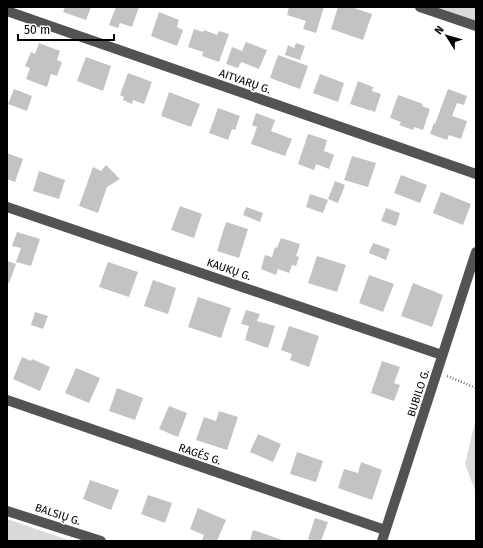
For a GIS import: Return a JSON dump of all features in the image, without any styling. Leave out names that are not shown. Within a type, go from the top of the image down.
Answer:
[{"type":"street","points":[[420,7],[476,26]]},
{"type":"street","name":"AITVARŲ G.","points":[[7,11],[476,174]]},
{"type":"street","name":"KAUKŲ G.","points":[[7,207],[442,354]]},
{"type":"street","name":"BUBILO G.","points":[[382,541],[476,252]]},
{"type":"street","name":"RAGĖS G.","points":[[7,400],[385,530]]},
{"type":"street","name":"BALSIŲ G.","points":[[7,511],[101,541]]},
{"type":"path","points":[[437,372],[476,388]]},
{"type":"shaded area","points":[[436,7],[476,7],[476,21]]},
{"type":"shaded area","points":[[476,418],[476,493],[465,464]]},
{"type":"shaded area","points":[[7,519],[71,541],[7,541]]},
{"type":"building","points":[[65,7],[91,7],[86,20],[63,12]]},
{"type":"building","points":[[116,7],[139,7],[132,27],[120,23],[118,28],[109,25]]},
{"type":"building","points":[[289,7],[324,7],[316,33],[303,29],[306,21],[287,15]]},
{"type":"building","points":[[338,7],[351,7],[372,14],[363,40],[331,29]]},
{"type":"building","points":[[159,12],[179,20],[177,27],[183,30],[177,46],[151,36]]},
{"type":"building","points":[[194,29],[203,32],[204,30],[217,35],[219,31],[229,34],[219,62],[202,56],[203,52],[188,47]]},
{"type":"building","points":[[246,42],[267,50],[259,69],[241,62],[238,68],[226,64],[232,47],[242,51]]},
{"type":"building","points":[[39,43],[60,51],[57,60],[62,62],[57,76],[51,74],[47,87],[26,79],[30,68],[25,66],[31,52],[35,54]]},
{"type":"building","points":[[296,43],[305,46],[300,60],[285,55],[288,45],[294,48]]},
{"type":"building","points":[[278,55],[308,66],[300,89],[270,78]]},
{"type":"building","points":[[86,57],[111,66],[103,91],[77,81]]},
{"type":"building","points":[[128,73],[152,82],[144,104],[133,100],[132,104],[123,100],[124,97],[120,95]]},
{"type":"building","points":[[320,74],[344,83],[338,102],[313,93]]},
{"type":"building","points":[[358,81],[373,87],[372,91],[381,94],[375,112],[350,104]]},
{"type":"building","points":[[14,89],[32,96],[27,111],[8,104]]},
{"type":"building","points":[[448,89],[467,96],[464,105],[457,103],[452,116],[467,121],[461,139],[449,135],[447,140],[430,134]]},
{"type":"building","points":[[169,92],[200,104],[191,127],[161,116]]},
{"type":"building","points":[[398,95],[423,104],[422,106],[430,109],[423,130],[414,127],[413,130],[399,125],[401,122],[390,118]]},
{"type":"building","points":[[218,108],[240,116],[235,130],[232,129],[228,140],[209,133]]},
{"type":"building","points":[[256,113],[275,120],[271,131],[292,139],[285,156],[251,144],[257,127],[252,125]]},
{"type":"building","points":[[308,134],[327,140],[324,151],[334,155],[329,169],[316,164],[314,170],[298,164]]},
{"type":"building","points":[[7,153],[23,159],[15,182],[7,179]]},
{"type":"building","points":[[352,156],[376,163],[368,187],[344,180]]},
{"type":"building","points":[[106,165],[120,179],[107,187],[98,213],[79,206],[93,167],[101,171]]},
{"type":"building","points":[[39,171],[65,180],[59,199],[33,191]]},
{"type":"building","points":[[401,175],[427,185],[420,203],[394,193]]},
{"type":"building","points":[[335,181],[345,185],[338,203],[328,199]]},
{"type":"building","points":[[441,192],[471,204],[463,225],[433,213]]},
{"type":"building","points":[[310,194],[328,200],[323,213],[306,207]]},
{"type":"building","points":[[180,206],[202,214],[194,238],[171,230]]},
{"type":"building","points":[[246,207],[263,213],[260,222],[243,215]]},
{"type":"building","points":[[386,208],[400,213],[396,226],[381,221]]},
{"type":"building","points":[[226,222],[248,229],[239,258],[217,251]]},
{"type":"building","points":[[17,232],[40,239],[31,266],[16,262],[21,248],[12,246]]},
{"type":"building","points":[[281,238],[300,244],[296,256],[299,257],[296,266],[292,265],[289,273],[278,269],[276,275],[261,269],[265,255],[272,257],[275,247],[277,248]]},
{"type":"building","points":[[373,243],[390,249],[386,260],[369,253]]},
{"type":"building","points":[[317,256],[346,265],[337,292],[308,283]]},
{"type":"building","points":[[7,261],[16,264],[9,283],[7,282]]},
{"type":"building","points":[[108,262],[138,272],[129,297],[99,287]]},
{"type":"building","points":[[369,275],[394,284],[383,312],[359,303]]},
{"type":"building","points":[[153,280],[176,288],[168,314],[144,306]]},
{"type":"building","points":[[413,283],[443,295],[432,327],[401,316]]},
{"type":"building","points":[[198,297],[231,308],[221,338],[188,327]]},
{"type":"building","points":[[246,310],[260,314],[257,321],[275,326],[268,348],[245,340],[249,326],[241,324]]},
{"type":"building","points":[[35,312],[48,316],[43,329],[31,325]]},
{"type":"building","points":[[289,326],[319,336],[309,367],[290,360],[292,354],[281,350]]},
{"type":"building","points":[[22,357],[31,361],[32,359],[50,367],[40,391],[13,379]]},
{"type":"building","points":[[382,361],[400,367],[394,383],[400,385],[394,401],[371,393]]},
{"type":"building","points":[[76,368],[100,378],[89,403],[65,393]]},
{"type":"building","points":[[117,388],[143,398],[135,420],[109,411]]},
{"type":"building","points":[[169,406],[187,413],[178,437],[159,429]]},
{"type":"building","points":[[219,411],[238,417],[227,450],[196,440],[204,417],[216,421]]},
{"type":"building","points":[[258,434],[281,444],[273,462],[250,452]]},
{"type":"building","points":[[297,452],[323,461],[316,482],[290,474]]},
{"type":"building","points":[[361,462],[382,470],[372,500],[338,488],[344,469],[358,473]]},
{"type":"building","points":[[90,480],[119,490],[111,510],[83,499]]},
{"type":"building","points":[[148,495],[172,503],[165,523],[141,514]]},
{"type":"building","points":[[198,508],[226,520],[217,541],[202,540],[204,535],[190,529]]},
{"type":"building","points":[[315,518],[328,522],[321,541],[313,541],[308,539]]},
{"type":"building","points":[[253,530],[285,541],[250,541]]}]
